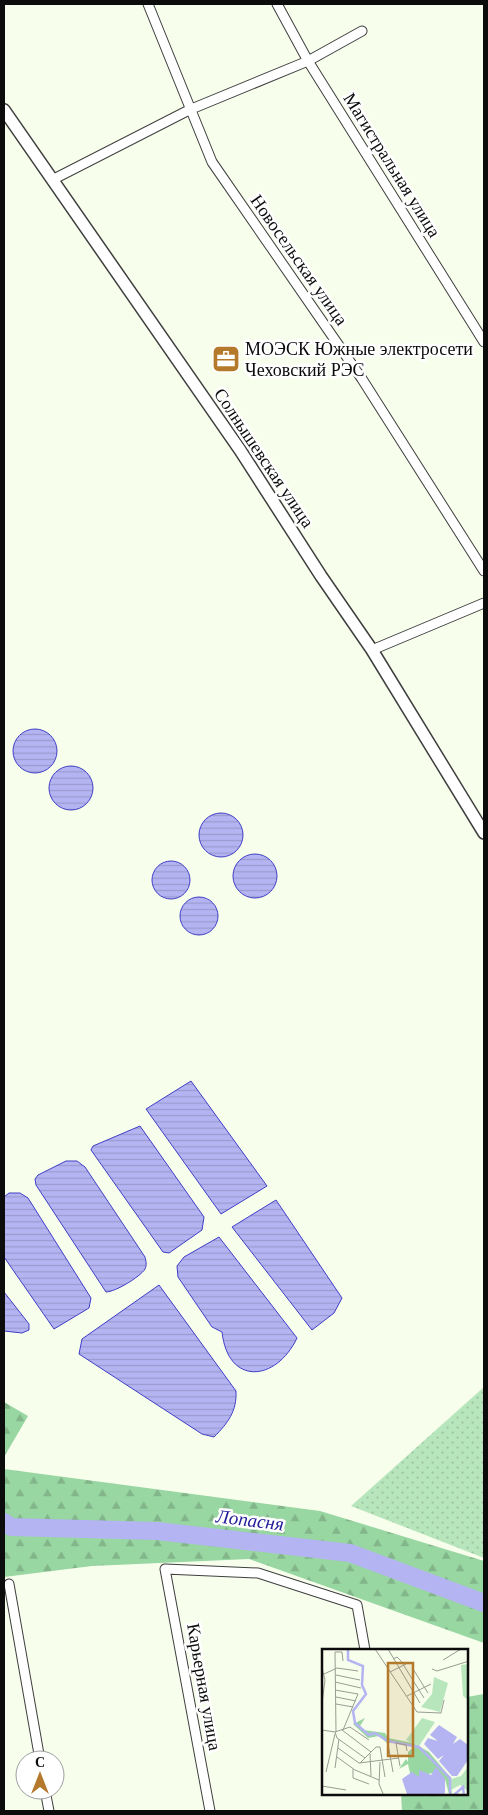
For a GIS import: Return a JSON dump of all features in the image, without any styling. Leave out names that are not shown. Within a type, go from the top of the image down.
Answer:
[{"type":"street","name":"Новосельская улица","points":[[148,4],[212,162],[362,379],[484,571]]},
{"type":"street","name":"Магистральная улица","points":[[277,4],[308,61],[484,342]]},
{"type":"street","points":[[52,180],[190,110],[308,61],[362,31]]},
{"type":"street","name":"Солнышевская улица","points":[[4,110],[240,450],[321,576],[372,650],[484,833]]},
{"type":"street","points":[[372,650],[484,602]]},
{"type":"street","name":"Карьерная улица","points":[[210,1811],[165,1568],[258,1573],[357,1605],[365,1649]]},
{"type":"street","points":[[9,1584],[38,1750]]},
{"type":"green space","points":[[484,1387],[484,1558],[351,1506]]},
{"type":"green space","points":[[4,1402],[28,1416],[4,1457]]},
{"type":"green space","points":[[4,1469],[320,1511],[484,1561],[484,1643],[249,1559],[92,1566],[4,1577]]},
{"type":"green space","points":[[484,1694],[484,1811],[402,1811],[401,1795],[468,1795],[468,1697]]},
{"type":"water","points":[[31,729],[39,729],[51,735],[57,751],[51,767],[39,773],[31,773],[19,767],[13,755],[13,747],[19,735]]},
{"type":"water","points":[[67,766],[75,766],[87,772],[93,788],[87,804],[75,810],[67,810],[55,804],[49,792],[49,784],[55,772]]},
{"type":"water","points":[[217,813],[225,813],[237,819],[243,835],[237,851],[225,857],[217,857],[205,851],[199,839],[199,831],[205,819]]},
{"type":"water","points":[[251,854],[259,854],[271,860],[277,876],[271,892],[259,898],[251,898],[239,892],[233,880],[233,872],[239,860]]},
{"type":"water","points":[[171,861],[185,866],[190,880],[185,894],[171,899],[157,894],[152,880],[157,866]]},
{"type":"water","points":[[199,897],[213,902],[218,916],[213,930],[199,935],[185,930],[180,916],[185,902]]},
{"type":"water","points":[[191,1081],[267,1186],[221,1214],[146,1109]]},
{"type":"water","points":[[140,1126],[204,1217],[202,1230],[169,1253],[163,1252],[91,1150],[93,1146]]},
{"type":"water","points":[[66,1161],[77,1161],[85,1167],[145,1257],[145,1269],[133,1280],[115,1290],[106,1292],[36,1185],[35,1179],[38,1175]]},
{"type":"water","points":[[9,1193],[20,1193],[28,1198],[91,1298],[89,1308],[54,1329],[4,1257],[4,1197]]},
{"type":"water","points":[[276,1200],[342,1298],[334,1313],[312,1330],[232,1227]]},
{"type":"water","points":[[219,1237],[297,1338],[288,1353],[266,1370],[254,1372],[243,1369],[233,1362],[226,1350],[222,1332],[212,1327],[178,1277],[177,1266],[184,1257]]},
{"type":"water","points":[[159,1285],[236,1391],[235,1405],[231,1416],[214,1437],[202,1434],[79,1354],[82,1339]]},
{"type":"water","points":[[4,1292],[29,1324],[29,1330],[22,1333],[4,1331]]},
{"type":"waterway","name":"Лопасня","points":[[4,1522],[11,1527],[157,1531],[350,1553],[484,1603]]},
{"type":"place","name":"МОЭСК Южные электросети Чеховский РЭС","points":[[226,359]]}]
